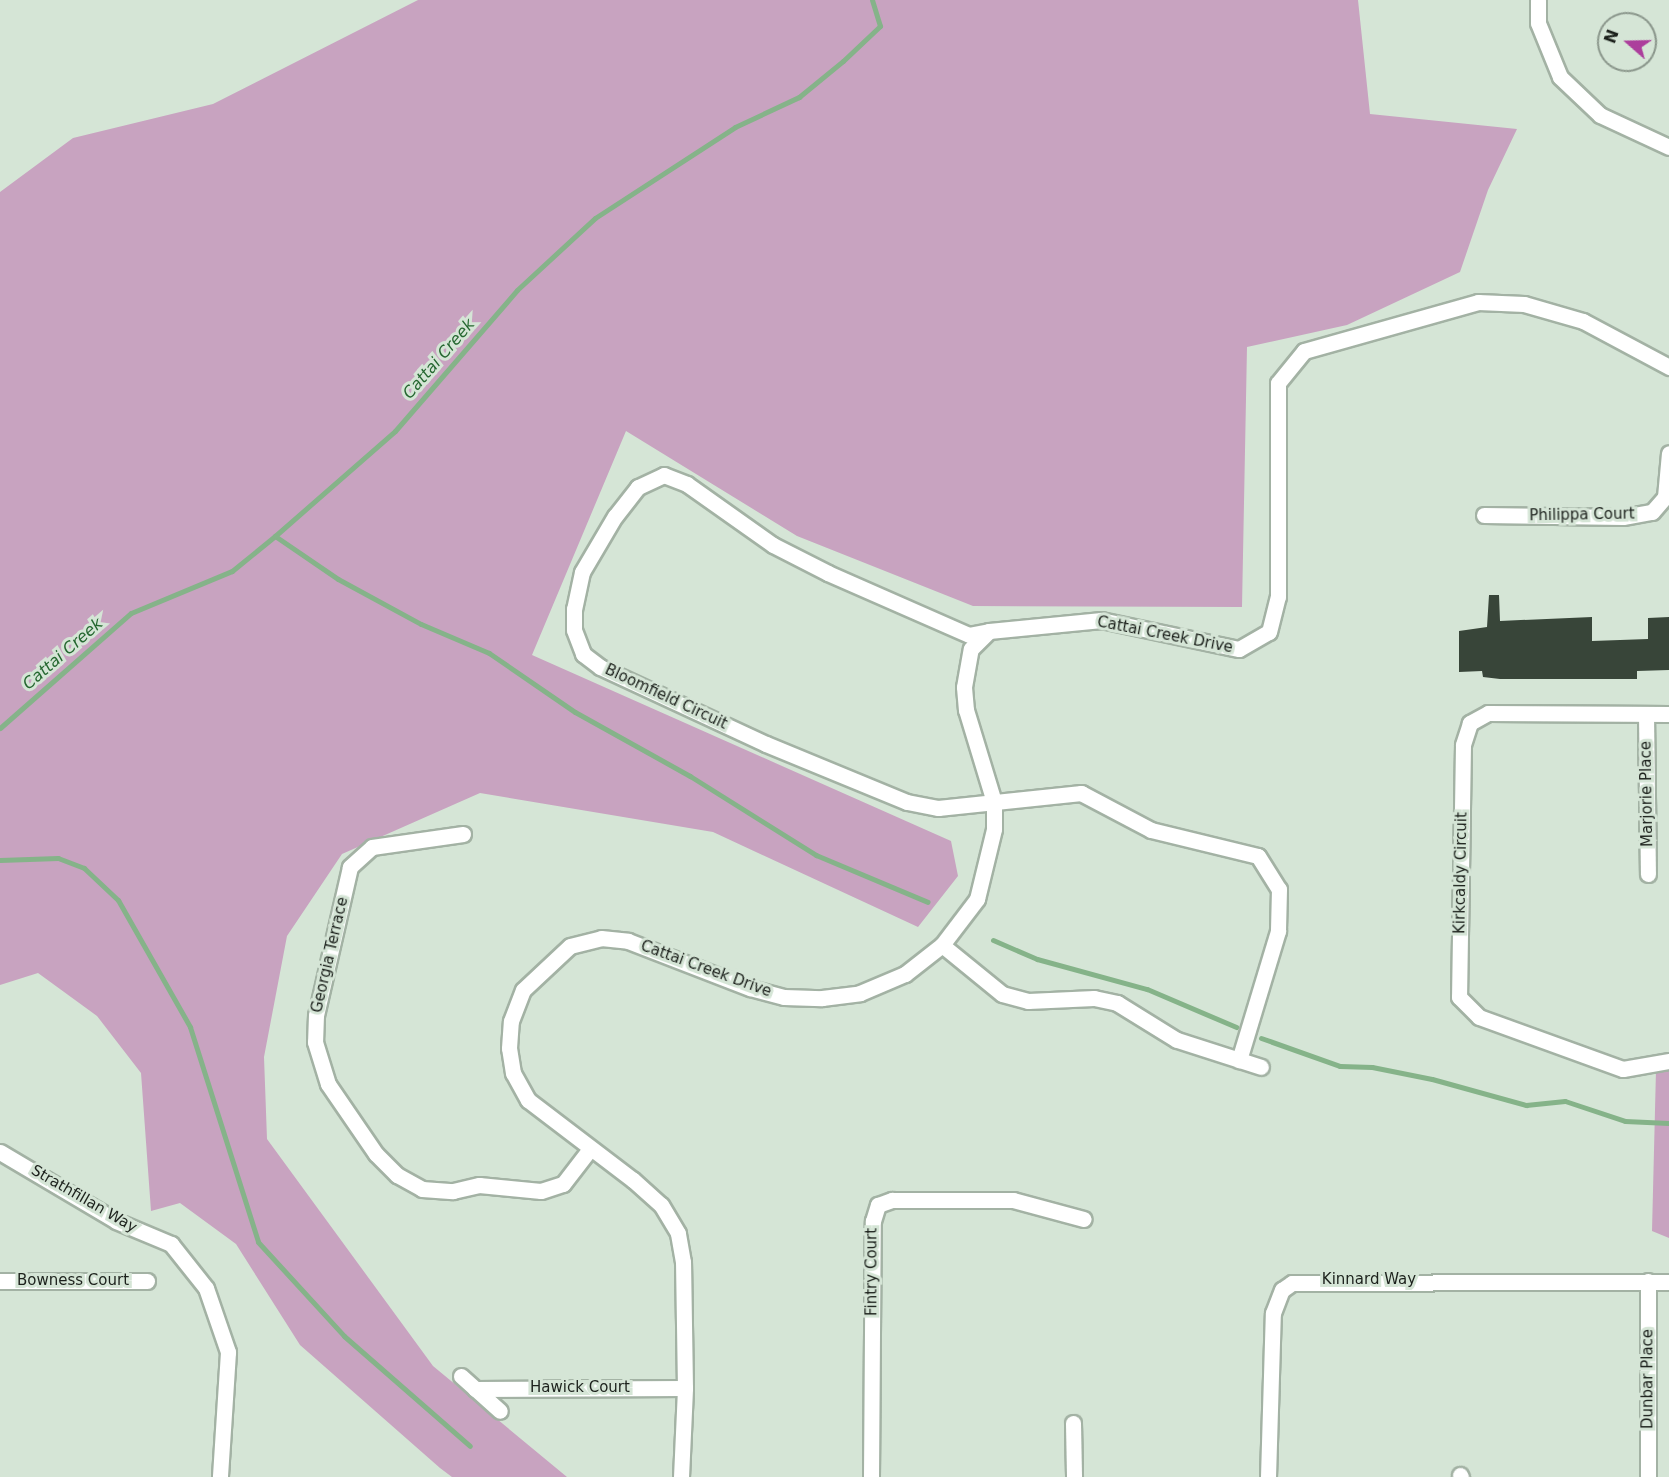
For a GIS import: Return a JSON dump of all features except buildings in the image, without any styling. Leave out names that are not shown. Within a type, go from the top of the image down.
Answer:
[{"type":"street","points":[[1538,0],[1538,23],[1560,76],[1600,115],[1669,147]]},
{"type":"street","name":"Cattai Creek Drive","points":[[681,1477],[686,1388],[683,1262],[678,1233],[661,1205],[528,1100],[513,1073],[508,1048],[511,1020],[523,990],[570,946],[601,939],[628,941],[750,988],[784,997],[822,998],[860,993],[896,978],[942,945],[977,898],[994,830],[994,802],[966,710],[964,687],[971,649],[989,631],[1101,620],[1239,650],[1269,632],[1278,597],[1278,383],[1304,351],[1490,302],[1524,304],[1583,321],[1669,367]]},
{"type":"street","name":"Philippa Court","points":[[1484,515],[1623,517],[1652,512],[1665,497],[1669,453]]},
{"type":"street","name":"Bloomfield Circuit","points":[[989,631],[969,634],[828,573],[772,545],[687,484],[664,475],[638,487],[615,516],[582,572],[574,609],[574,630],[583,654],[600,667],[766,744],[907,802],[938,808],[1081,793],[1134,824],[1244,850],[1268,866],[1279,889],[1278,930],[1239,1060]]},
{"type":"street","name":"Kirkcaldy Circuit","points":[[1669,714],[1488,713],[1470,723],[1463,745],[1459,996],[1479,1017],[1623,1069],[1669,1061]]},
{"type":"street","name":"Marjorie Place","points":[[1646,714],[1648,874]]},
{"type":"street","name":"Georgia Terrace","points":[[463,834],[372,847],[350,867],[316,1016],[315,1042],[328,1084],[376,1154],[397,1175],[422,1189],[453,1191],[479,1185],[541,1191],[563,1184],[590,1149]]},
{"type":"street","points":[[942,945],[1002,994],[1028,1001],[1094,998],[1117,1003],[1177,1040],[1261,1067]]},
{"type":"street","name":"Strathfillan Way","points":[[0,1152],[116,1221],[171,1244],[206,1288],[228,1352],[220,1477]]},
{"type":"street","name":"Fintry Court","points":[[871,1477],[873,1221],[878,1205],[892,1200],[1012,1200],[1084,1219]]},
{"type":"street","name":"Bowness Court","points":[[0,1281],[147,1281]]},
{"type":"street","name":"Dunbar Place","points":[[1648,1281],[1648,1477]]},
{"type":"street","name":"Kinnard Way","points":[[1268,1477],[1273,1313],[1282,1290],[1292,1283],[1669,1282]]},
{"type":"street","points":[[461,1376],[500,1411]]},
{"type":"street","name":"Hawick Court","points":[[475,1389],[686,1388]]},
{"type":"street","points":[[1073,1423],[1074,1477]]},
{"type":"shaded area","points":[[418,0],[1358,0],[1370,114],[1517,129],[1488,190],[1460,272],[1347,325],[1247,347],[1242,607],[973,606],[797,536],[626,431],[532,655],[951,841],[958,876],[918,927],[713,832],[480,793],[342,854],[287,936],[264,1057],[267,1139],[433,1366],[567,1477],[452,1477],[440,1468],[300,1345],[236,1244],[180,1203],[151,1211],[141,1073],[97,1016],[38,973],[0,985],[0,192],[73,138],[213,104]]},
{"type":"shaded area","points":[[1669,1069],[1669,1238],[1652,1231],[1656,1070]]},
{"type":"waterway","name":"Cattai Creek","points":[[0,728],[131,613],[232,571],[275,536],[395,431],[517,290],[595,218],[735,127],[799,97],[843,61],[880,26],[872,0]]},
{"type":"waterway","points":[[275,536],[338,579],[421,624],[489,653],[575,712],[690,776],[816,855],[928,902]]},
{"type":"waterway","points":[[0,860],[58,858],[84,868],[118,900],[190,1027],[258,1242],[344,1336],[470,1446]]},
{"type":"waterway","points":[[993,940],[1037,959],[1147,989],[1236,1027]]},
{"type":"waterway","points":[[1261,1038],[1340,1066],[1372,1067],[1432,1079],[1526,1105],[1565,1101],[1625,1121],[1669,1123]]}]
